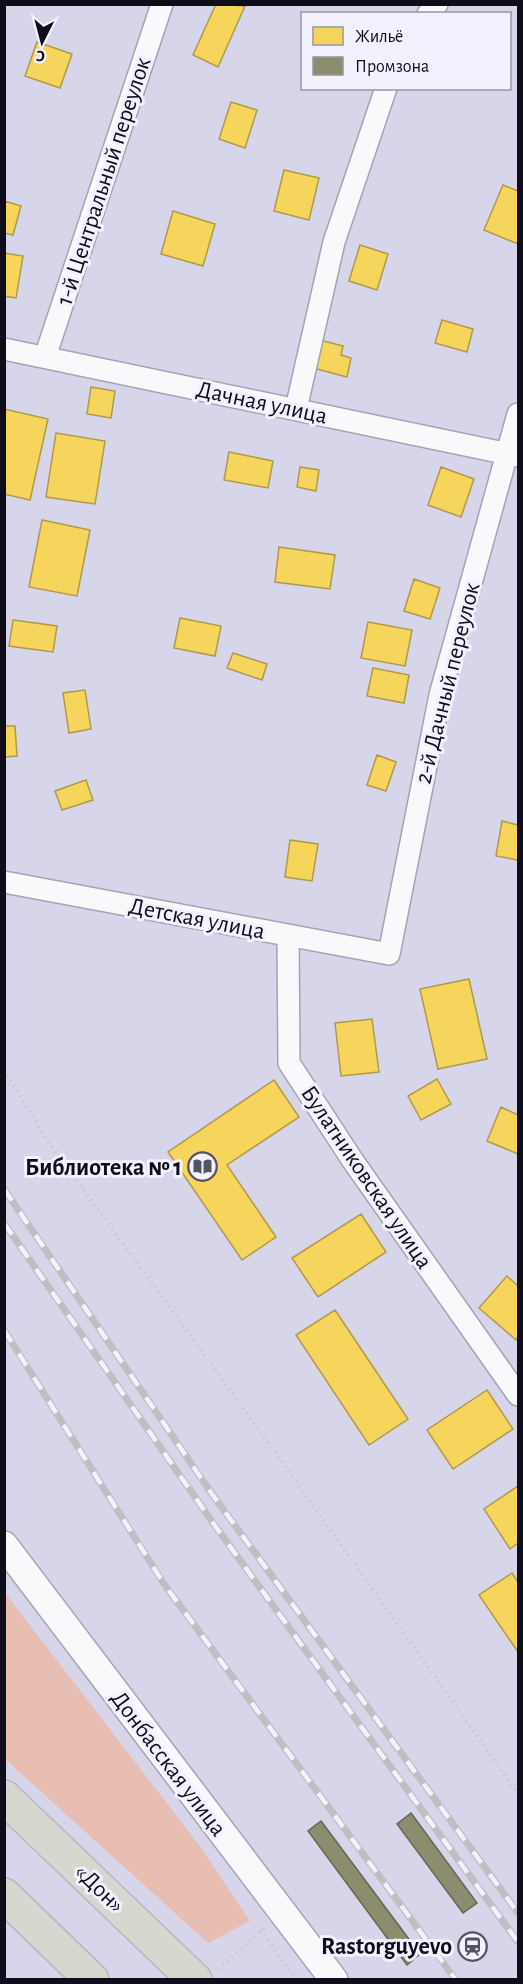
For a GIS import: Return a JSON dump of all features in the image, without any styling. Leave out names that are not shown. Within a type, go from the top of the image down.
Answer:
[{"type":"highway","name":"«Дон»","points":[[4,1797],[204,1977]]},
{"type":"highway","points":[[4,1895],[92,1980]]},
{"type":"street","name":"1-й Центральный переулок","points":[[45,357],[162,4]]},
{"type":"street","points":[[296,410],[334,242],[385,90]]},
{"type":"street","name":"Дачная улица","points":[[4,349],[512,455]]},
{"type":"street","name":"2-й Дачный переулок","points":[[388,954],[440,695],[512,455],[519,414]]},
{"type":"street","name":"Детская улица","points":[[4,882],[388,954]]},
{"type":"street","name":"Булатниковская улица","points":[[288,935],[289,1063],[353,1161],[519,1395]]},
{"type":"street","name":"Донбасская улица","points":[[4,1545],[334,1980]]},
{"type":"path","points":[[4,1070],[46,1138],[283,1463],[519,1794]]},
{"type":"path","points":[[204,1977],[267,1924]]},
{"type":"path","points":[[261,1930],[296,1980]]},
{"type":"shaded area","points":[[5,1593],[199,1845],[250,1921],[208,1943],[5,1759]]},
{"type":"building: Жильё","points":[[216,4],[245,6],[218,67],[193,55]]},
{"type":"building: Жильё","points":[[37,42],[72,54],[60,88],[25,76]]},
{"type":"building: Жильё","points":[[231,102],[257,110],[245,148],[219,139]]},
{"type":"building: Жильё","points":[[284,170],[319,178],[309,220],[274,211]]},
{"type":"building: Жильё","points":[[503,185],[518,191],[518,244],[484,230]]},
{"type":"building: Жильё","points":[[4,201],[21,206],[13,235],[4,233]]},
{"type":"building: Жильё","points":[[173,211],[215,224],[203,266],[161,254]]},
{"type":"building: Жильё","points":[[360,245],[388,254],[377,290],[349,281]]},
{"type":"building: Жильё","points":[[4,253],[23,256],[16,298],[4,296]]},
{"type":"building: Жильё","points":[[442,320],[473,329],[467,352],[435,343]]},
{"type":"building: Жильё","points":[[320,340],[343,346],[341,355],[351,358],[347,377],[313,368]]},
{"type":"building: Жильё","points":[[91,387],[115,391],[111,418],[87,414]]},
{"type":"building: Жильё","points":[[4,409],[48,419],[30,500],[4,494]]},
{"type":"building: Жильё","points":[[56,433],[105,441],[95,504],[46,497]]},
{"type":"building: Жильё","points":[[229,452],[273,461],[268,488],[224,480]]},
{"type":"building: Жильё","points":[[300,467],[319,470],[316,491],[297,487]]},
{"type":"building: Жильё","points":[[441,467],[474,479],[461,517],[428,505]]},
{"type":"building: Жильё","points":[[42,520],[90,530],[77,596],[29,587]]},
{"type":"building: Жильё","points":[[279,547],[335,555],[330,589],[275,582]]},
{"type":"building: Жильё","points":[[414,579],[440,588],[430,619],[404,611]]},
{"type":"building: Жильё","points":[[180,618],[221,626],[215,656],[174,648]]},
{"type":"building: Жильё","points":[[13,620],[57,626],[53,652],[9,646]]},
{"type":"building: Жильё","points":[[368,622],[412,630],[405,666],[361,658]]},
{"type":"building: Жильё","points":[[233,653],[267,664],[262,680],[227,668]]},
{"type":"building: Жильё","points":[[373,668],[409,675],[404,703],[367,696]]},
{"type":"building: Жильё","points":[[85,690],[91,729],[69,733],[63,693]]},
{"type":"building: Жильё","points":[[4,726],[15,726],[17,756],[4,757]]},
{"type":"building: Жильё","points":[[377,755],[396,762],[386,791],[367,785]]},
{"type":"building: Жильё","points":[[86,780],[93,800],[62,810],[55,791]]},
{"type":"building: Жильё","points":[[502,821],[518,825],[518,860],[496,856]]},
{"type":"building: Жильё","points":[[290,840],[318,844],[312,881],[285,877]]},
{"type":"building: Жильё","points":[[469,979],[487,1059],[438,1069],[420,989]]},
{"type":"building: Жильё","points":[[372,1019],[379,1072],[341,1076],[335,1023]]},
{"type":"building: Жильё","points":[[437,1079],[451,1104],[421,1120],[408,1096]]},
{"type":"building: Жильё","points":[[274,1080],[299,1117],[227,1165],[276,1237],[242,1260],[168,1152]]},
{"type":"building: Жильё","points":[[501,1107],[518,1115],[518,1154],[487,1141]]},
{"type":"building: Жильё","points":[[361,1214],[386,1252],[318,1297],[292,1258]]},
{"type":"building: Жильё","points":[[507,1276],[518,1286],[518,1336],[516,1340],[479,1308]]},
{"type":"building: Жильё","points":[[335,1310],[408,1419],[369,1445],[296,1335]]},
{"type":"building: Жильё","points":[[487,1390],[513,1429],[453,1469],[427,1430]]},
{"type":"building: Жильё","points":[[518,1486],[518,1543],[510,1549],[484,1509]]},
{"type":"building: Жильё","points":[[512,1573],[518,1582],[518,1652],[479,1595]]},
{"type":"building: Промзона","points":[[411,1813],[477,1903],[463,1913],[397,1824]]},
{"type":"building: Промзона","points":[[321,1821],[420,1954],[407,1965],[308,1831]]},
{"type":"railway","points":[[4,1189],[212,1494],[518,1913]]},
{"type":"railway","points":[[4,1223],[218,1530],[518,1942]]},
{"type":"railway","points":[[4,1330],[164,1584],[456,1980]]},
{"type":"place","name":"Библиотека № 1","points":[[203,1167]]},
{"type":"place","name":"Rastorguyevo","points":[[473,1946]]}]
